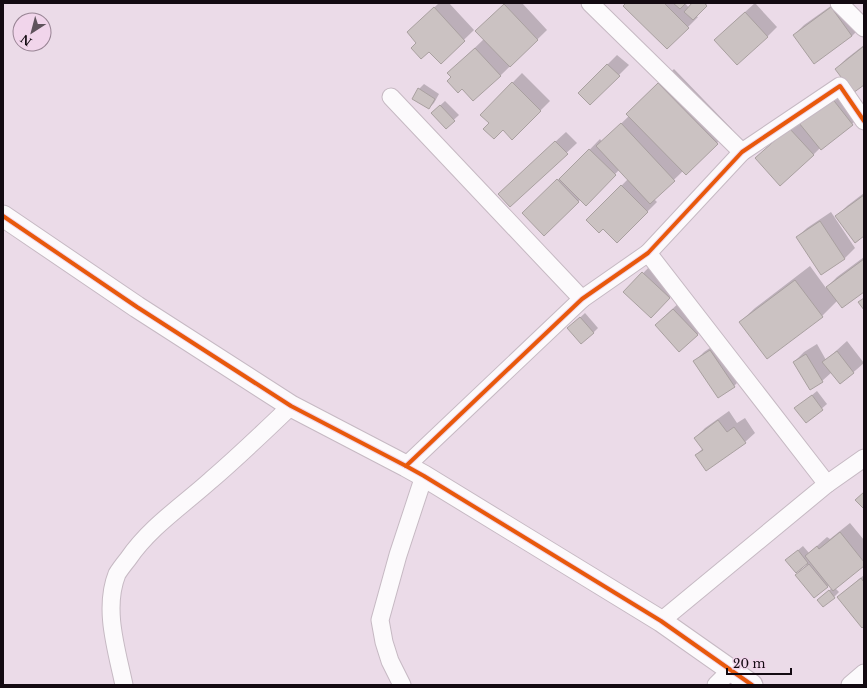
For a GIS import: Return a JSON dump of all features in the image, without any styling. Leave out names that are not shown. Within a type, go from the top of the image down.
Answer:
[{"type":"street","points":[[590,3],[742,152]]},
{"type":"street","points":[[840,3],[864,28]]},
{"type":"street","points":[[406,466],[582,299],[648,252],[742,152],[840,86],[864,121]]},
{"type":"street","points":[[391,97],[582,299]]},
{"type":"street","points":[[3,216],[137,307],[291,406],[424,476],[661,620],[723,678],[752,685]]},
{"type":"street","points":[[648,252],[826,484]]},
{"type":"street","points":[[124,685],[111,624],[112,600],[118,574],[137,546],[160,522],[241,454],[291,406]]},
{"type":"street","points":[[661,620],[826,484],[864,458]]},
{"type":"street","points":[[402,685],[390,661],[384,642],[380,620],[398,555],[424,476]]},
{"type":"street","points":[[850,685],[864,673]]},
{"type":"building","points":[[626,3],[664,3],[689,28],[667,49],[623,6]]},
{"type":"building","points":[[673,3],[686,3],[680,9]]},
{"type":"building","points":[[692,3],[704,3],[707,6],[693,20],[684,12]]},
{"type":"building","points":[[504,4],[538,40],[510,67],[475,31]]},
{"type":"building","points":[[434,7],[465,41],[441,64],[429,52],[421,59],[411,48],[416,43],[407,32]]},
{"type":"building","points":[[831,7],[852,36],[814,64],[793,35]]},
{"type":"building","points":[[745,12],[768,37],[737,65],[714,40]]},
{"type":"building","points":[[864,46],[864,85],[853,93],[835,69]]},
{"type":"building","points":[[475,48],[501,76],[473,101],[462,89],[458,93],[447,81],[451,77],[447,73]]},
{"type":"building","points":[[607,64],[620,76],[590,105],[578,93]]},
{"type":"building","points":[[512,82],[541,111],[512,140],[503,130],[494,139],[483,129],[489,123],[480,115]]},
{"type":"building","points":[[658,83],[718,144],[686,175],[626,114]]},
{"type":"building","points":[[418,88],[435,99],[429,109],[412,99]]},
{"type":"building","points":[[831,97],[853,125],[821,150],[799,123]]},
{"type":"building","points":[[440,105],[455,121],[446,129],[431,113]]},
{"type":"building","points":[[621,123],[675,181],[650,204],[596,146]]},
{"type":"building","points":[[789,128],[814,155],[780,186],[755,158]]},
{"type":"building","points":[[555,141],[568,154],[510,207],[498,194]]},
{"type":"building","points":[[589,149],[616,175],[586,206],[559,179]]},
{"type":"building","points":[[557,179],[579,202],[544,236],[522,213]]},
{"type":"building","points":[[621,185],[648,212],[617,243],[603,229],[599,233],[586,220]]},
{"type":"building","points":[[864,195],[864,236],[855,243],[835,216]]},
{"type":"building","points":[[820,221],[845,259],[821,275],[796,237]]},
{"type":"building","points":[[864,259],[864,292],[842,308],[826,287]]},
{"type":"building","points":[[642,272],[670,298],[651,318],[623,292]]},
{"type":"building","points":[[795,280],[823,317],[767,359],[739,322]]},
{"type":"building","points":[[864,298],[864,310],[858,302]]},
{"type":"building","points":[[673,309],[698,335],[679,352],[655,325]]},
{"type":"building","points":[[580,317],[594,333],[581,344],[567,328]]},
{"type":"building","points":[[710,350],[735,387],[718,398],[693,361]]},
{"type":"building","points":[[837,351],[854,373],[840,384],[822,362]]},
{"type":"building","points":[[806,354],[823,382],[810,390],[793,362]]},
{"type":"building","points":[[812,395],[823,410],[806,423],[794,408]]},
{"type":"building","points":[[718,420],[727,432],[734,427],[746,443],[706,471],[695,455],[703,450],[694,438]]},
{"type":"building","points":[[864,492],[864,509],[855,500]]},
{"type":"building","points":[[840,532],[864,562],[864,566],[833,591],[805,556],[817,546],[819,549]]},
{"type":"building","points":[[798,550],[808,563],[796,573],[785,560]]},
{"type":"building","points":[[809,564],[828,587],[814,598],[795,575]]},
{"type":"building","points":[[861,578],[863,581],[864,580],[864,626],[862,628],[837,597]]},
{"type":"building","points":[[829,590],[835,598],[823,607],[817,600]]},
{"type":"cycle path","points":[[406,466],[582,299],[648,253],[742,152],[840,86],[864,121]]},
{"type":"cycle path","points":[[3,216],[137,307],[291,406],[424,476],[661,621],[752,685]]}]
